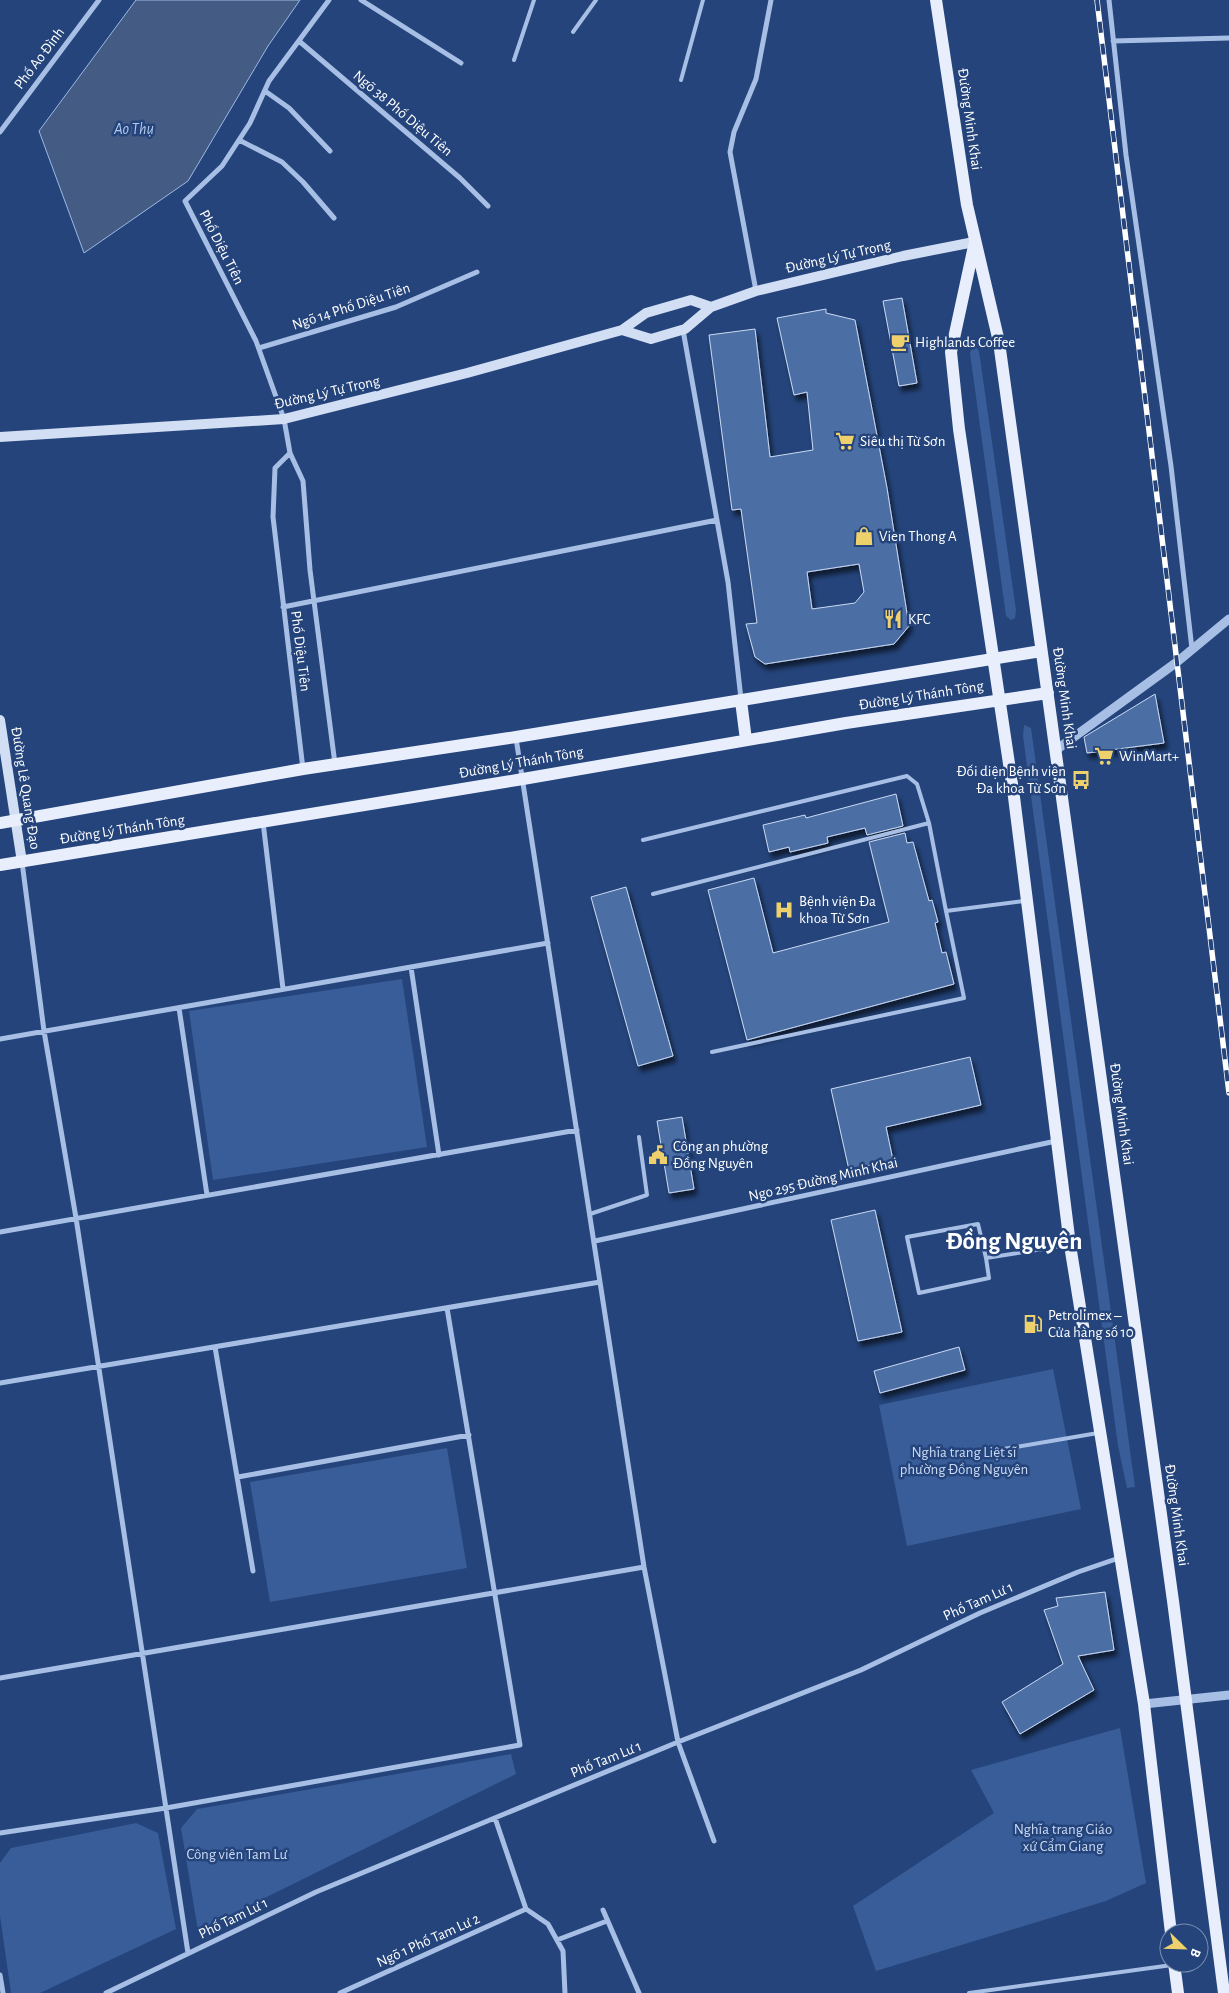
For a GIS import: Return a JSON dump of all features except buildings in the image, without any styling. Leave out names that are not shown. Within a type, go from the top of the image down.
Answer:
[{"type":"main road","name":"Đường Minh Khai","points":[[936,0],[966,205],[999,342],[1224,1993]]},
{"type":"main road","name":"Đường Lý Tự Trọng","points":[[622,330],[651,339],[683,330],[711,307],[756,291],[903,256],[974,242]]},
{"type":"main road","name":"Đường Minh Khai","points":[[974,242],[951,352],[959,429],[1028,900],[1070,1245],[1144,1704],[1170,1923]]},
{"type":"main road","name":"Đường Lý Tự Trọng","points":[[0,437],[284,419],[467,373],[622,330],[646,313],[691,300],[711,307]]},
{"type":"main road","name":"Đường Lý Thánh Tông","points":[[0,823],[303,768],[516,737],[1042,651]]},
{"type":"main road","name":"Đường Lý Thánh Tông","points":[[0,865],[523,779],[746,740],[1048,693]]},
{"type":"main road","points":[[741,701],[746,740]]},
{"type":"main road","name":"Đường Lê Quang Đạo","points":[[0,720],[22,862]]},
{"type":"main road","points":[[1175,1973],[1178,1993]]},
{"type":"street","name":"Phố Ao Đình","points":[[0,132],[99,0]]},
{"type":"street","name":"Phố Diệu Tiên","points":[[329,0],[265,91],[250,123],[222,166],[185,201],[259,348],[284,419],[290,453],[303,481],[314,602],[335,764]]},
{"type":"street","points":[[362,0],[462,62]]},
{"type":"street","points":[[756,291],[730,152],[734,132],[756,79],[771,0]]},
{"type":"street","points":[[1108,0],[1126,155],[1171,466],[1192,650]]},
{"type":"street","points":[[1114,41],[1229,38]]},
{"type":"street","name":"Ngõ 38 Phố Diệu Tiên","points":[[299,41],[460,178],[488,206]]},
{"type":"street","points":[[265,91],[289,108],[330,151]]},
{"type":"street","points":[[239,140],[282,162],[303,182],[334,218]]},
{"type":"street","name":"Ngõ 14 Phố Diệu Tiên","points":[[259,348],[396,307],[477,272]]},
{"type":"street","points":[[683,330],[728,582],[741,701]]},
{"type":"street","name":"Phố Diệu Tiên","points":[[290,453],[275,468],[273,517],[303,768]]},
{"type":"street","points":[[283,607],[717,520]]},
{"type":"street","points":[[1056,750],[1100,720],[1192,650],[1229,619]]},
{"type":"street","points":[[516,737],[644,1567],[678,1742],[714,1841]]},
{"type":"street","points":[[263,822],[283,989]]},
{"type":"street","points":[[22,862],[44,1031],[76,1218],[188,1953]]},
{"type":"street","points":[[0,1039],[548,943]]},
{"type":"street","points":[[411,967],[439,1154]]},
{"type":"street","points":[[179,1008],[208,1195]]},
{"type":"street","points":[[0,1232],[577,1130]]},
{"type":"street","name":"Ngo 295 Đường Minh Khai","points":[[595,1241],[1056,1141]]},
{"type":"street","points":[[0,1383],[600,1282]]},
{"type":"street","points":[[0,1833],[166,1808],[520,1745],[496,1592],[447,1308]]},
{"type":"street","points":[[215,1347],[253,1571]]},
{"type":"street","points":[[238,1477],[469,1435]]},
{"type":"street","name":"Phố Tam Lư 1","points":[[106,1993],[316,1892],[678,1742],[861,1670],[980,1613],[1078,1572],[1119,1558]]},
{"type":"street","points":[[0,1678],[644,1567]]},
{"type":"street","points":[[1144,1704],[1229,1696]]},
{"type":"street","points":[[495,1818],[526,1909],[548,1924],[562,1951],[565,1993]]},
{"type":"street","name":"Ngõ 1 Phố Tam Lư 2","points":[[340,1993],[526,1909]]},
{"type":"street","points":[[603,1910],[606,1922],[639,1993]]},
{"type":"street","points":[[557,1940],[606,1922]]},
{"type":"street","points":[[0,1975],[3,1993]]},
{"type":"lane","points":[[514,60],[534,0]]},
{"type":"lane","points":[[573,32],[596,0]]},
{"type":"lane","points":[[680,80],[703,0]]},
{"type":"lane","points":[[643,840],[907,776],[917,784],[929,823],[964,998],[712,1052]]},
{"type":"lane","points":[[653,894],[929,823]]},
{"type":"lane","points":[[946,911],[1028,900]]},
{"type":"lane","points":[[590,1214],[647,1195],[639,1137]]},
{"type":"lane","points":[[978,1224],[986,1258],[990,1278],[919,1293],[908,1237],[978,1224]]},
{"type":"lane","points":[[986,1258],[1070,1245]]},
{"type":"lane","points":[[992,1451],[1100,1432]]},
{"type":"lane","points":[[969,1993],[1159,1966]]},
{"type":"green space","points":[[974,345],[979,351],[1016,610],[1015,618],[1011,620],[1006,616],[970,353]]},
{"type":"green space","points":[[1024,725],[1031,728],[1135,1487],[1127,1488],[1118,1446],[1023,736]]},
{"type":"green space","points":[[402,979],[427,1147],[213,1180],[189,1011]]},
{"type":"green space","name":"Nghĩa trang Liệt sĩ phường Đồng Nguyên","points":[[1053,1369],[1081,1509],[907,1546],[879,1405]]},
{"type":"green space","points":[[447,1448],[467,1568],[270,1602],[250,1482]]},
{"type":"green space","name":"Nghĩa trang Giáo xứ Cẩm Giang","points":[[1120,1728],[1146,1883],[1106,1901],[876,1971],[853,1906],[994,1813],[971,1770]]},
{"type":"green space","name":"Công viên Tam Lư","points":[[511,1754],[516,1774],[198,1931],[181,1828],[197,1809]]},
{"type":"green space","name":"Công viên Tam Lư","points":[[136,1823],[158,1833],[176,1929],[40,1993],[11,1993],[0,1916],[0,1863],[11,1848]]},
{"type":"water","name":"Ao Thụ","points":[[136,0],[300,0],[268,46],[188,181],[84,253],[39,131]]},
{"type":"railway","points":[[1097,0],[1229,1093]]},
{"type":"place","name":"Highlands Coffee","points":[[900,342]]},
{"type":"place","name":"Siêu thị Từ Sơn","points":[[845,441]]},
{"type":"place","name":"Vien Thong A","points":[[864,536]]},
{"type":"place","name":"KFC","points":[[893,619]]},
{"type":"place","name":"WinMart+","points":[[1104,756]]},
{"type":"place","name":"Đối diện Bệnh viện Đa khoa Từ Sơn","points":[[1081,780]]},
{"type":"place","name":"Bệnh viện Đa khoa Từ Sơn","points":[[784,910]]},
{"type":"place","name":"Công an phường Đồng Nguyên","points":[[658,1155]]},
{"type":"place","name":"Petrolimex – Cửa hàng số 10","points":[[1033,1324]]},
{"type":"district","name":"Đồng Nguyên","points":[[1014,1240]]}]
